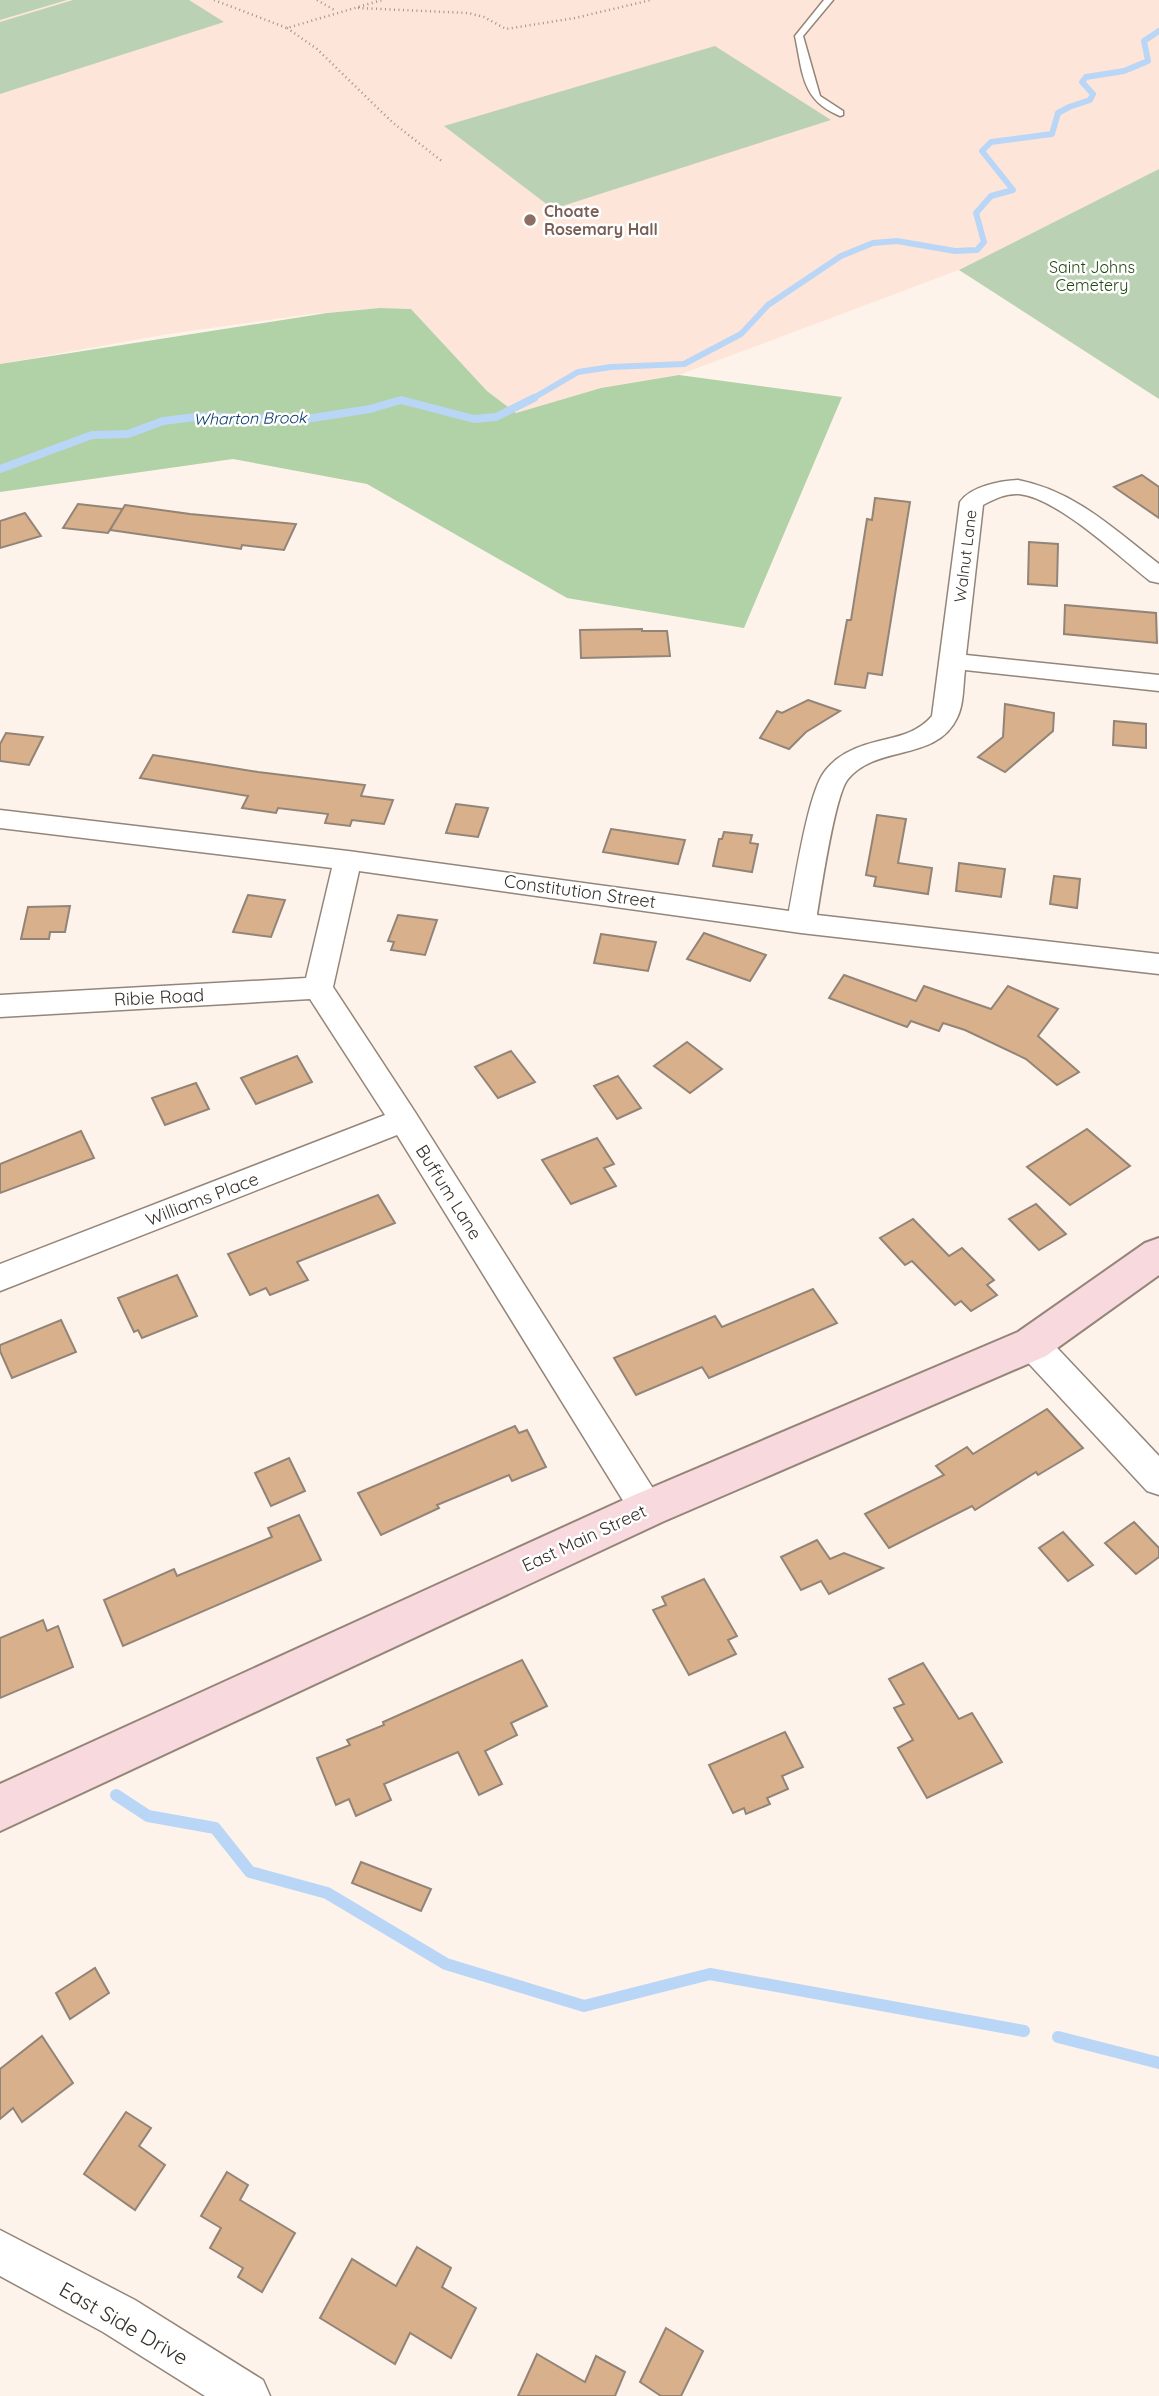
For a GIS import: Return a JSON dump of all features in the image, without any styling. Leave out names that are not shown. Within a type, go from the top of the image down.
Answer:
[{"type":"main road","name":"East Main Street","points":[[0,1808],[647,1509],[1032,1344],[1159,1254]]},
{"type":"street","name":"Walnut Lane","points":[[801,923],[832,780],[850,760],[873,750],[916,742],[932,732],[945,718],[972,502],[992,491],[1017,487],[1038,491],[1062,502],[1159,576]]},
{"type":"street","points":[[953,661],[1159,683]]},
{"type":"street","name":"Constitution Street","points":[[0,819],[348,860],[801,923],[1159,964]]},
{"type":"street","points":[[318,988],[348,860]]},
{"type":"street","name":"Ribie Road","points":[[0,1006],[318,988]]},
{"type":"street","name":"Buffum Lane","points":[[318,988],[404,1120],[647,1509]]},
{"type":"street","name":"Williams Place","points":[[0,1278],[404,1120]]},
{"type":"street","points":[[1032,1344],[1159,1480]]},
{"type":"street","name":"East Side Drive","points":[[0,2252],[118,2316],[247,2396]]},
{"type":"lane","points":[[829,0],[799,36],[816,98],[840,113]]},
{"type":"path","points":[[214,0],[287,28],[317,49],[392,122],[443,162]]},
{"type":"path","points":[[317,0],[341,13],[382,0]]},
{"type":"path","points":[[358,8],[468,13],[484,17],[506,29],[575,18],[651,0]]},
{"type":"path","points":[[287,28],[337,11]]},
{"type":"shaded area","name":"Choate Rosemary Hall","points":[[0,0],[1159,0],[1159,169],[959,270],[679,375],[601,388],[516,413],[487,391],[411,309],[380,308],[311,314],[169,334],[0,364]]},
{"type":"green space","points":[[0,0],[67,0],[0,20]]},
{"type":"green space","points":[[73,0],[189,0],[224,22],[0,94],[0,22]]},
{"type":"green space","points":[[715,46],[831,120],[553,209],[444,126]]},
{"type":"green space","name":"Saint Johns Cemetery","points":[[1159,169],[1159,399],[959,270]]},
{"type":"green space","points":[[380,308],[411,309],[487,391],[516,413],[601,388],[679,375],[842,397],[744,628],[567,598],[367,484],[233,459],[0,492],[0,364],[327,313]]},
{"type":"building","points":[[1142,475],[1159,487],[1159,518],[1114,487]]},
{"type":"building","points":[[875,498],[910,502],[882,675],[868,673],[865,688],[835,684],[847,620],[851,620],[867,519],[872,520]]},
{"type":"building","points":[[78,504],[123,509],[108,533],[63,528]]},
{"type":"building","points":[[125,505],[296,524],[284,550],[242,545],[241,549],[110,530]]},
{"type":"building","points":[[25,513],[41,536],[0,548],[0,521]]},
{"type":"building","points":[[1029,542],[1058,544],[1057,586],[1028,584]]},
{"type":"building","points":[[1065,605],[1156,613],[1157,643],[1064,634]]},
{"type":"building","points":[[580,630],[667,631],[670,656],[581,658]]},
{"type":"building","points":[[808,700],[840,711],[806,732],[789,749],[760,738],[777,711],[782,713]]},
{"type":"building","points":[[1005,704],[1054,713],[1053,731],[1005,772],[978,757],[1003,737]]},
{"type":"building","points":[[1114,721],[1146,724],[1146,748],[1113,745]]},
{"type":"building","points":[[6,733],[43,737],[29,765],[0,761],[0,744]]},
{"type":"building","points":[[153,755],[258,772],[365,785],[361,796],[393,800],[384,824],[352,820],[350,826],[325,823],[328,814],[278,808],[276,813],[242,808],[248,796],[140,778]]},
{"type":"building","points":[[456,804],[488,808],[478,837],[446,833]]},
{"type":"building","points":[[877,815],[906,819],[898,863],[932,868],[928,894],[874,886],[876,877],[866,875]]},
{"type":"building","points":[[611,829],[685,840],[678,864],[603,852]]},
{"type":"building","points":[[724,832],[752,835],[750,843],[758,844],[752,872],[713,866],[719,839],[722,839]]},
{"type":"building","points":[[959,863],[1005,869],[1001,897],[956,891]]},
{"type":"building","points":[[1054,876],[1080,879],[1077,908],[1050,904]]},
{"type":"building","points":[[248,895],[285,900],[271,937],[233,932]]},
{"type":"building","points":[[70,906],[65,932],[50,932],[49,939],[21,939],[28,907]]},
{"type":"building","points":[[398,915],[437,920],[425,955],[391,950],[394,942],[388,941]]},
{"type":"building","points":[[704,933],[766,955],[750,981],[687,959]]},
{"type":"building","points":[[601,934],[656,942],[648,971],[594,963]]},
{"type":"building","points":[[844,975],[916,1001],[924,986],[991,1009],[1008,986],[1058,1009],[1038,1036],[1079,1072],[1057,1085],[1026,1059],[965,1030],[943,1023],[939,1031],[911,1021],[907,1027],[829,998]]},
{"type":"building","points":[[687,1042],[722,1069],[690,1093],[654,1066]]},
{"type":"building","points":[[511,1051],[535,1082],[498,1098],[475,1067]]},
{"type":"building","points":[[297,1056],[312,1082],[256,1104],[241,1078]]},
{"type":"building","points":[[618,1076],[641,1108],[617,1119],[594,1086]]},
{"type":"building","points":[[196,1083],[209,1109],[165,1125],[152,1098]]},
{"type":"building","points":[[1087,1129],[1130,1166],[1070,1205],[1027,1167]]},
{"type":"building","points":[[81,1131],[94,1158],[0,1193],[0,1164]]},
{"type":"building","points":[[597,1138],[614,1164],[604,1168],[616,1186],[571,1204],[542,1160]]},
{"type":"building","points":[[378,1195],[395,1223],[297,1262],[308,1280],[270,1295],[266,1288],[250,1295],[228,1254]]},
{"type":"building","points":[[1036,1204],[1066,1234],[1039,1250],[1009,1219]]},
{"type":"building","points":[[913,1219],[949,1256],[962,1248],[994,1280],[987,1285],[997,1295],[971,1311],[961,1301],[955,1305],[912,1261],[905,1265],[880,1238]]},
{"type":"building","points":[[177,1275],[197,1316],[142,1338],[138,1330],[134,1332],[118,1298]]},
{"type":"building","points":[[813,1289],[837,1323],[709,1378],[702,1367],[636,1395],[614,1358],[715,1316],[722,1327]]},
{"type":"building","points":[[61,1320],[76,1352],[12,1378],[0,1345]]},
{"type":"building","points":[[1047,1409],[1083,1448],[1038,1475],[1036,1472],[975,1510],[972,1506],[889,1548],[865,1514],[944,1475],[936,1466],[967,1447],[973,1454]]},
{"type":"building","points":[[515,1426],[519,1433],[527,1430],[546,1467],[512,1481],[509,1475],[437,1505],[439,1508],[381,1535],[358,1493]]},
{"type":"building","points":[[289,1458],[305,1491],[271,1506],[255,1473]]},
{"type":"building","points":[[299,1515],[321,1560],[123,1646],[104,1600],[174,1569],[177,1576],[272,1537],[268,1528]]},
{"type":"building","points":[[1134,1522],[1159,1548],[1159,1557],[1136,1574],[1105,1543]]},
{"type":"building","points":[[1063,1532],[1093,1565],[1068,1581],[1039,1548]]},
{"type":"building","points":[[817,1540],[830,1559],[844,1553],[883,1568],[829,1594],[821,1581],[801,1590],[781,1557]]},
{"type":"building","points":[[704,1579],[737,1636],[728,1640],[736,1654],[689,1675],[653,1610],[666,1605],[662,1597]]},
{"type":"building","points":[[43,1620],[47,1631],[58,1626],[73,1667],[0,1698],[0,1638]]},
{"type":"building","points":[[522,1660],[547,1706],[511,1723],[517,1735],[485,1751],[502,1784],[479,1795],[458,1752],[384,1784],[391,1800],[356,1816],[349,1799],[336,1805],[317,1758],[350,1745],[347,1740],[384,1725],[383,1722]]},
{"type":"building","points":[[923,1663],[959,1719],[972,1713],[1002,1762],[927,1798],[898,1748],[913,1740],[894,1708],[904,1704],[889,1679]]},
{"type":"building","points":[[785,1732],[803,1767],[782,1776],[788,1789],[767,1798],[770,1804],[746,1814],[744,1808],[733,1813],[709,1765]]},
{"type":"building","points":[[361,1862],[431,1889],[421,1911],[352,1883]]},
{"type":"building","points":[[95,1968],[109,1993],[70,2019],[56,1993]]},
{"type":"building","points":[[42,2036],[73,2083],[22,2122],[13,2108],[0,2119],[0,2069]]},
{"type":"building","points":[[126,2112],[151,2128],[139,2146],[165,2165],[135,2210],[84,2174]]},
{"type":"building","points":[[227,2172],[248,2185],[240,2200],[295,2233],[262,2292],[238,2277],[243,2268],[210,2248],[221,2228],[201,2216]]},
{"type":"building","points":[[417,2247],[451,2268],[442,2287],[476,2308],[451,2358],[410,2333],[395,2364],[320,2318],[352,2259],[396,2286]]},
{"type":"building","points":[[666,2328],[703,2351],[681,2396],[661,2396],[640,2382]]},
{"type":"building","points":[[537,2354],[585,2382],[596,2356],[625,2372],[615,2396],[518,2396]]},
{"type":"waterway","name":"Wharton Brook","points":[[530,400],[578,372],[611,367],[684,364],[741,334],[768,305],[841,256],[873,243],[897,241],[955,251],[977,250],[984,242],[976,213],[991,196],[1013,190],[982,151],[991,142],[1052,134],[1058,113],[1090,100],[1093,94],[1082,82],[1086,77],[1124,71],[1148,61],[1144,41],[1159,31]]},
{"type":"waterway","name":"Wharton Brook","points":[[530,400],[534,398]]},
{"type":"waterway","name":"Wharton Brook","points":[[0,469],[92,435],[128,434],[163,421],[204,416],[300,420],[370,409],[401,400],[474,419],[496,417],[530,400]]},
{"type":"waterway","points":[[116,1795],[148,1816],[215,1828],[250,1872],[327,1893],[446,1964],[584,2006],[710,1974],[1024,2031]]},
{"type":"waterway","points":[[1058,2037],[1159,2063]]},
{"type":"place","name":"Choate Rosemary Hall","points":[[530,220]]}]
